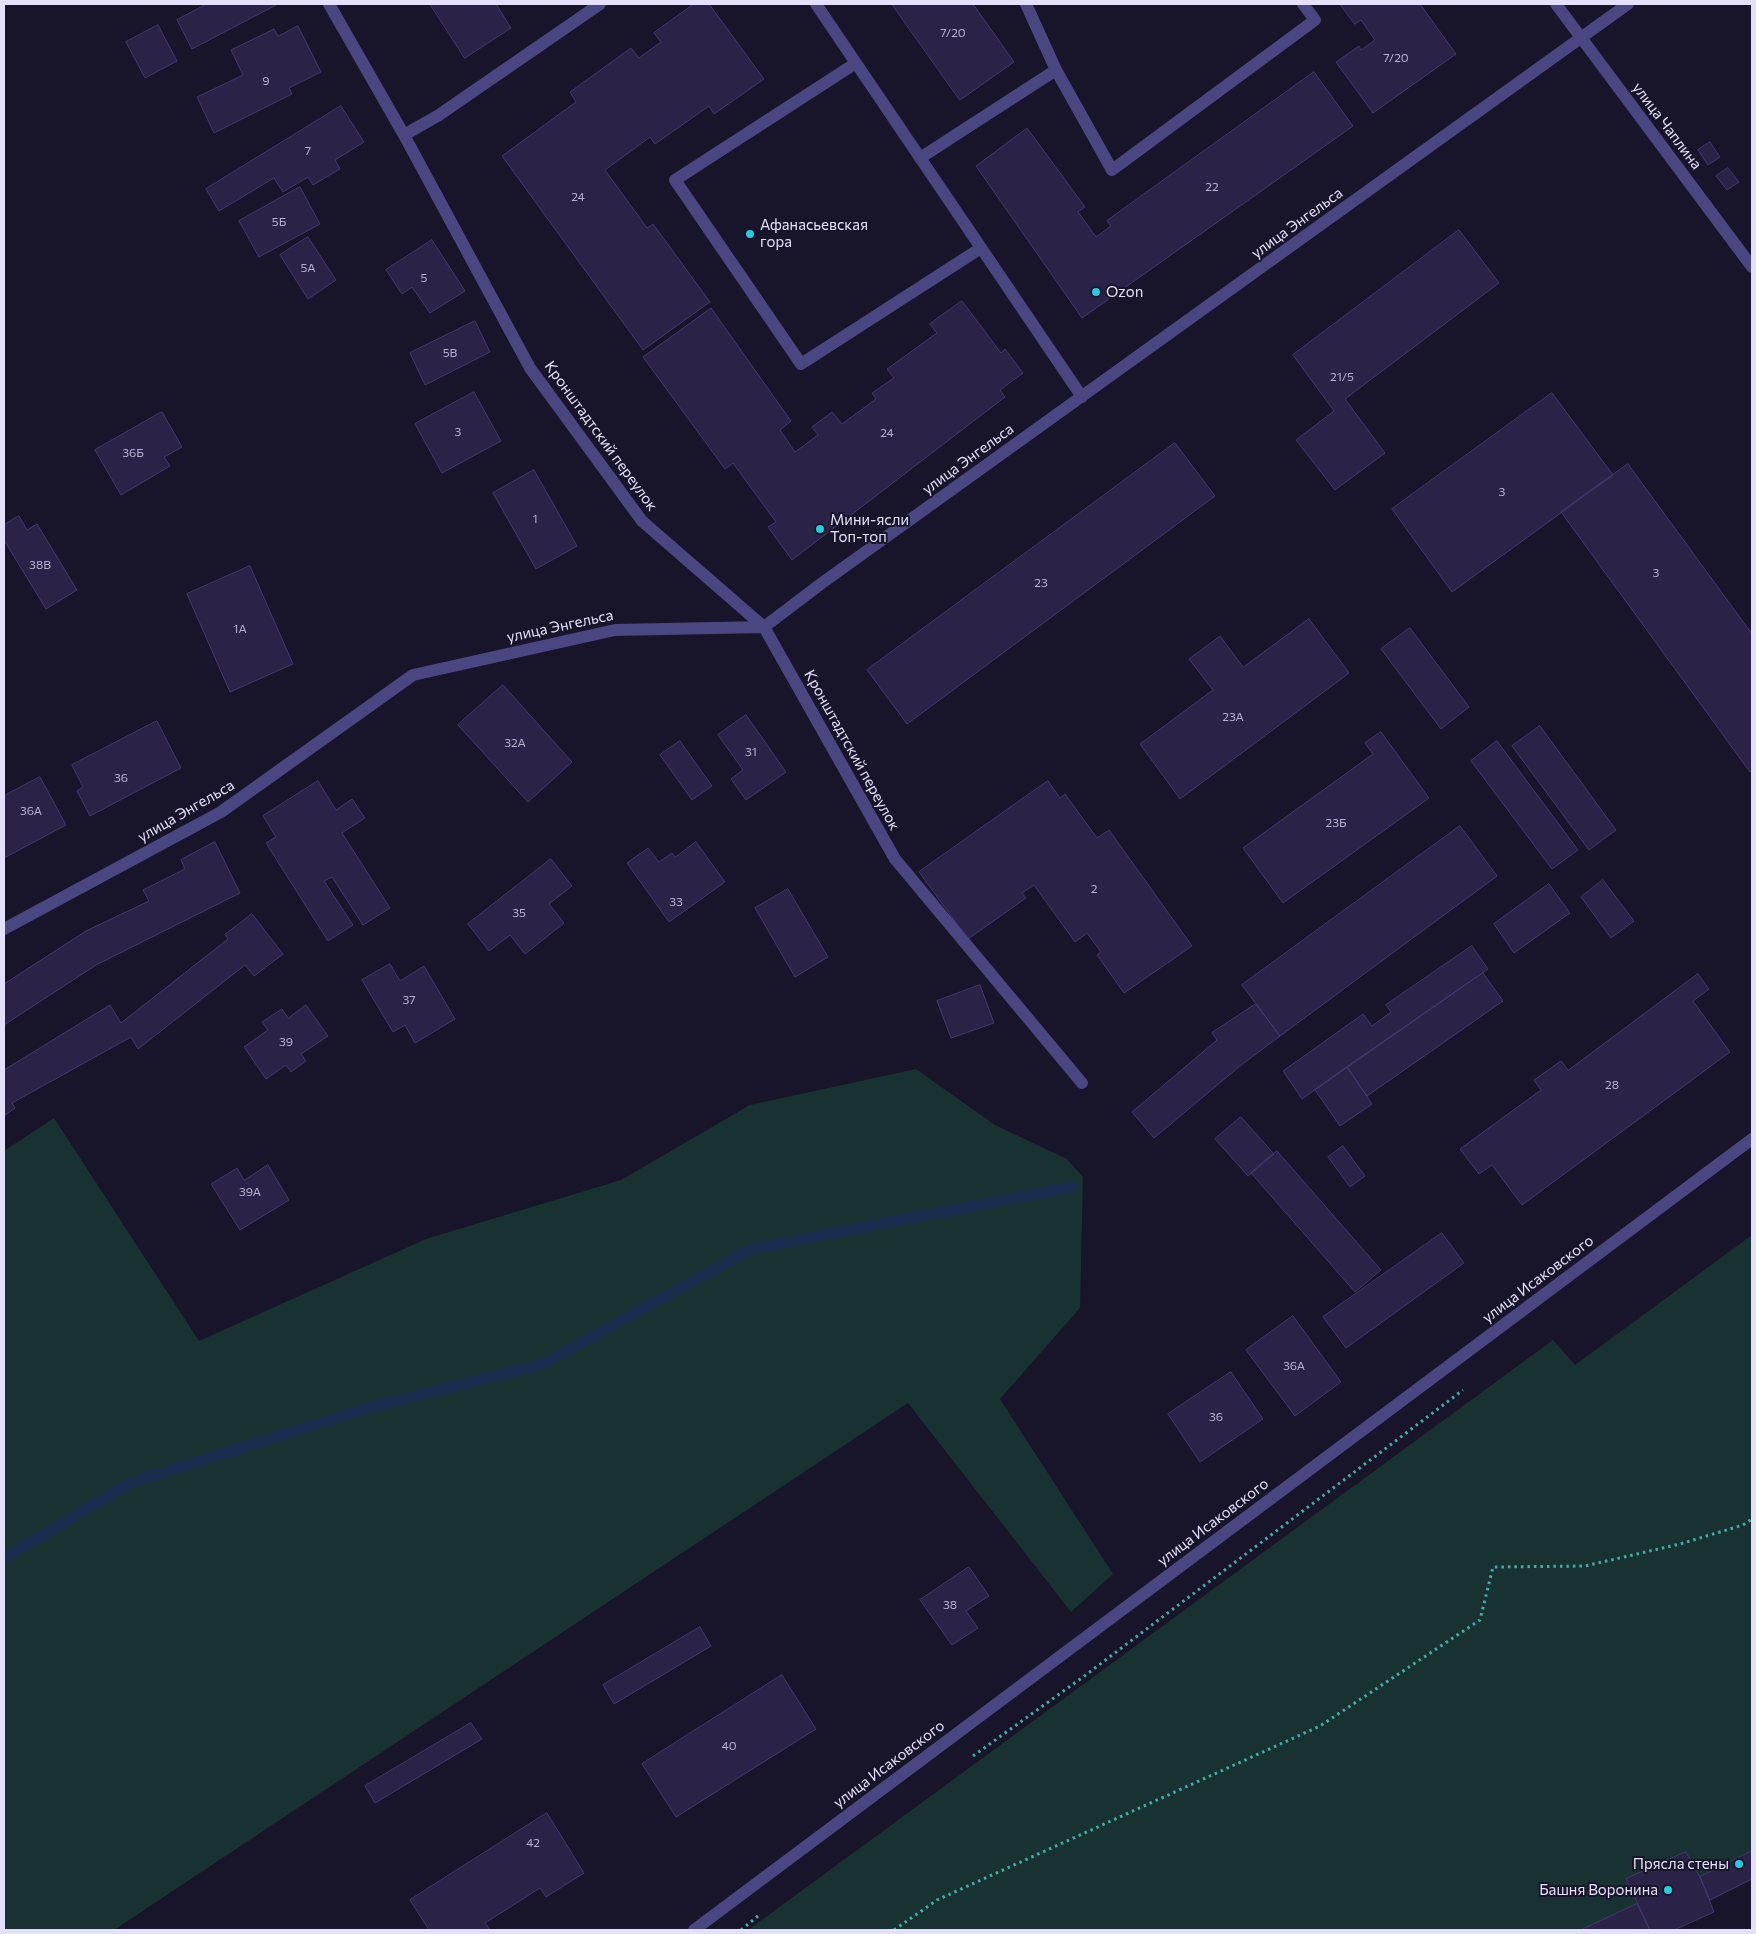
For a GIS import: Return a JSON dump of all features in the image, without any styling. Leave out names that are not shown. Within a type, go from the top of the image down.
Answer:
[{"type":"street","name":"Кронштадтский переулок","points":[[329,4],[404,135],[530,368],[642,521],[764,627],[895,859],[1082,1083]]},
{"type":"street","points":[[404,135],[439,115],[600,4]]},
{"type":"street","points":[[816,4],[1082,397]]},
{"type":"street","points":[[1026,4],[1056,70],[1112,170],[1315,20],[1303,4]]},
{"type":"street","name":"улица Чаплина","points":[[1556,4],[1752,267]]},
{"type":"street","name":"улица Энгельса","points":[[4,929],[221,812],[413,675],[615,630],[764,627],[822,583],[1628,4]]},
{"type":"street","points":[[856,63],[675,180],[801,364],[981,248]]},
{"type":"street","points":[[920,158],[1056,70]]},
{"type":"street","name":"улица Исаковского","points":[[694,1930],[1752,1139]]},
{"type":"path","points":[[970,1758],[1083,1677],[1463,1390]]},
{"type":"path","points":[[894,1930],[937,1900],[1320,1726],[1480,1620],[1493,1567],[1585,1566],[1680,1544],[1743,1525],[1752,1519]]},
{"type":"path","points":[[741,1930],[764,1911]]},
{"type":"green space","points":[[916,1069],[995,1125],[1067,1159],[1083,1177],[1080,1308],[1000,1399],[1113,1574],[1071,1612],[908,1403],[114,1930],[4,1930],[4,1151],[54,1118],[199,1341],[426,1239],[621,1180],[750,1105]]},
{"type":"green space","points":[[1752,1235],[1752,1851],[1700,1877],[1686,1852],[1627,1879],[1637,1904],[1581,1930],[748,1930],[1553,1340],[1575,1365]]},
{"type":"building","points":[[207,4],[276,5],[192,49],[177,20]]},
{"type":"building","points":[[430,4],[496,4],[511,28],[465,58]]},
{"type":"building","points":[[694,4],[709,4],[764,79],[714,114],[709,106],[655,144],[650,137],[605,170],[647,228],[653,224],[710,302],[643,350],[502,156],[576,102],[570,92],[631,48],[639,58],[661,42],[654,33]]},
{"type":"building","points":[[892,4],[973,4],[1014,62],[960,100]]},
{"type":"building","points":[[1340,4],[1420,4],[1456,54],[1373,113],[1336,62],[1359,46],[1361,50],[1375,40],[1361,20],[1355,24]]},
{"type":"building","points":[[158,25],[177,61],[145,78],[126,42]]},
{"type":"building","points":[[298,26],[321,72],[289,88],[292,94],[214,133],[197,97],[243,75],[231,50],[274,29],[278,36]]},
{"type":"building","points":[[1314,72],[1353,126],[1082,318],[976,166],[1027,128],[1085,207],[1078,212],[1096,237],[1111,226],[1107,221]]},
{"type":"building","points":[[341,106],[364,142],[335,160],[340,169],[313,185],[308,177],[283,192],[274,178],[219,211],[206,189]]},
{"type":"building","points":[[1710,142],[1720,157],[1708,165],[1698,150]]},
{"type":"building","points":[[1728,168],[1739,182],[1727,190],[1716,176]]},
{"type":"building","points":[[300,187],[320,224],[259,257],[239,221]]},
{"type":"building","points":[[1459,230],[1499,283],[1345,399],[1385,453],[1335,490],[1296,440],[1334,411],[1293,355]]},
{"type":"building","points":[[308,237],[336,280],[308,299],[280,255]]},
{"type":"building","points":[[432,240],[465,291],[430,313],[412,287],[402,294],[386,270]]},
{"type":"building","points":[[962,301],[1001,353],[1005,349],[1023,373],[1000,390],[1005,397],[792,560],[768,527],[776,522],[733,463],[725,469],[643,357],[711,308],[791,421],[780,430],[795,452],[818,435],[812,427],[832,412],[842,424],[876,399],[872,393],[894,378],[887,369],[937,333],[930,324]]},
{"type":"building","points":[[475,321],[490,352],[425,385],[410,353]]},
{"type":"building","points":[[474,392],[501,441],[442,473],[415,424]]},
{"type":"building","points":[[1552,393],[1613,475],[1452,592],[1392,509]]},
{"type":"building","points":[[162,412],[182,447],[164,457],[170,466],[121,495],[95,450]]},
{"type":"building","points":[[1175,443],[1215,496],[907,724],[867,670]]},
{"type":"building","points":[[1628,464],[1752,634],[1752,770],[1750,772],[1561,512]]},
{"type":"building","points":[[534,470],[577,546],[536,569],[493,493]]},
{"type":"building","points":[[19,516],[27,530],[37,524],[77,590],[46,609],[4,540],[4,525]]},
{"type":"building","points":[[250,566],[293,664],[230,692],[187,594]]},
{"type":"building","points":[[1309,619],[1349,673],[1180,799],[1140,744],[1213,690],[1189,659],[1220,636],[1243,667]]},
{"type":"building","points":[[1410,628],[1469,707],[1441,729],[1381,649]]},
{"type":"building","points":[[503,685],[572,762],[528,802],[458,725]]},
{"type":"building","points":[[746,715],[786,772],[746,800],[731,779],[743,770],[718,735]]},
{"type":"building","points":[[157,721],[181,768],[90,816],[77,791],[83,787],[72,765]]},
{"type":"building","points":[[1540,726],[1616,830],[1589,850],[1512,746]]},
{"type":"building","points":[[1381,732],[1429,798],[1283,903],[1243,848],[1373,754],[1365,743]]},
{"type":"building","points":[[680,741],[712,786],[692,800],[660,755]]},
{"type":"building","points":[[1497,741],[1578,850],[1552,869],[1471,761]]},
{"type":"building","points":[[40,777],[66,825],[4,858],[4,796]]},
{"type":"building","points":[[318,781],[336,810],[352,799],[365,818],[342,833],[390,908],[363,925],[332,877],[324,881],[353,925],[328,941],[266,843],[276,837],[263,816]]},
{"type":"building","points":[[1048,781],[1060,798],[1065,794],[1097,838],[1109,830],[1192,946],[1124,993],[1097,955],[1101,952],[1087,933],[1075,942],[1034,885],[1022,893],[1026,898],[968,939],[919,872]]},
{"type":"building","points":[[1460,826],[1497,876],[1280,1036],[1242,985]]},
{"type":"building","points":[[215,842],[240,893],[96,965],[4,1025],[4,984],[86,931],[149,901],[143,890],[185,869],[181,860]]},
{"type":"building","points":[[696,842],[725,882],[669,922],[627,863],[648,848],[659,862],[672,853],[675,857]]},
{"type":"building","points":[[551,859],[572,886],[549,904],[564,923],[525,954],[510,935],[489,951],[468,924]]},
{"type":"building","points":[[1603,880],[1634,921],[1611,938],[1581,897]]},
{"type":"building","points":[[1549,884],[1570,913],[1514,953],[1494,924]]},
{"type":"building","points":[[788,889],[828,957],[795,977],[755,908]]},
{"type":"building","points":[[252,914],[283,954],[254,976],[245,965],[138,1049],[131,1037],[12,1103],[15,1108],[4,1116],[4,1070],[110,1005],[121,1023],[228,939],[225,935]]},
{"type":"building","points":[[1472,946],[1488,969],[1302,1099],[1283,1071],[1363,1014],[1372,1026],[1391,1012],[1386,1005]]},
{"type":"building","points":[[390,964],[400,981],[424,966],[455,1019],[415,1043],[405,1025],[393,1032],[362,980]]},
{"type":"building","points":[[1483,973],[1503,1001],[1367,1096],[1347,1067]]},
{"type":"building","points":[[1698,974],[1709,989],[1693,1001],[1730,1052],[1522,1205],[1492,1165],[1479,1174],[1460,1149],[1541,1090],[1534,1080],[1561,1061],[1568,1070]]},
{"type":"building","points":[[980,985],[994,1023],[951,1038],[937,1001]]},
{"type":"building","points":[[1256,1004],[1280,1036],[1240,1066],[1154,1138],[1132,1112],[1217,1040],[1212,1033]]},
{"type":"building","points":[[306,1005],[328,1036],[301,1054],[306,1061],[291,1072],[286,1065],[266,1079],[244,1047],[268,1030],[262,1022],[282,1009],[288,1018]]},
{"type":"building","points":[[1347,1067],[1372,1104],[1340,1126],[1315,1090]]},
{"type":"building","points":[[1241,1117],[1274,1154],[1248,1176],[1215,1139]]},
{"type":"building","points":[[1343,1146],[1365,1176],[1350,1187],[1328,1157]]},
{"type":"building","points":[[1277,1151],[1381,1270],[1355,1292],[1251,1173]]},
{"type":"building","points":[[268,1165],[289,1200],[240,1230],[211,1184],[237,1168],[244,1180]]},
{"type":"building","points":[[1442,1233],[1464,1263],[1346,1348],[1323,1317]]},
{"type":"building","points":[[1293,1316],[1341,1382],[1295,1416],[1246,1350]]},
{"type":"building","points":[[1231,1372],[1263,1419],[1200,1462],[1168,1414]]},
{"type":"building","points":[[969,1567],[989,1596],[966,1611],[978,1628],[952,1645],[920,1600]]},
{"type":"building","points":[[700,1627],[711,1646],[614,1704],[603,1685]]},
{"type":"building","points":[[782,1675],[816,1729],[676,1817],[642,1764]]},
{"type":"building","points":[[471,1723],[482,1739],[375,1803],[365,1786]]},
{"type":"building","points":[[547,1813],[584,1873],[546,1897],[540,1888],[485,1923],[490,1930],[429,1930],[410,1900]]},
{"type":"building","name":"Прясла стены","points":[[1752,1851],[1752,1879],[1710,1900],[1700,1877]]},
{"type":"building","name":"Башня Воронина","points":[[1686,1852],[1700,1877],[1714,1912],[1674,1930],[1650,1930],[1626,1879]]},
{"type":"building","name":"Прясла стены","points":[[1637,1904],[1650,1930],[1581,1930]]},
{"type":"waterway","points":[[4,1558],[130,1483],[368,1408],[543,1364],[751,1249],[1072,1187]]},
{"type":"place","name":"Афанасьевская гора","points":[[750,234]]},
{"type":"place","name":"Ozon","points":[[1096,292]]},
{"type":"place","name":"Мини-ясли Топ-топ","points":[[820,529]]},
{"type":"place","name":"Прясла стены","points":[[1739,1864]]},
{"type":"place","name":"Башня Воронина","points":[[1668,1890]]}]
